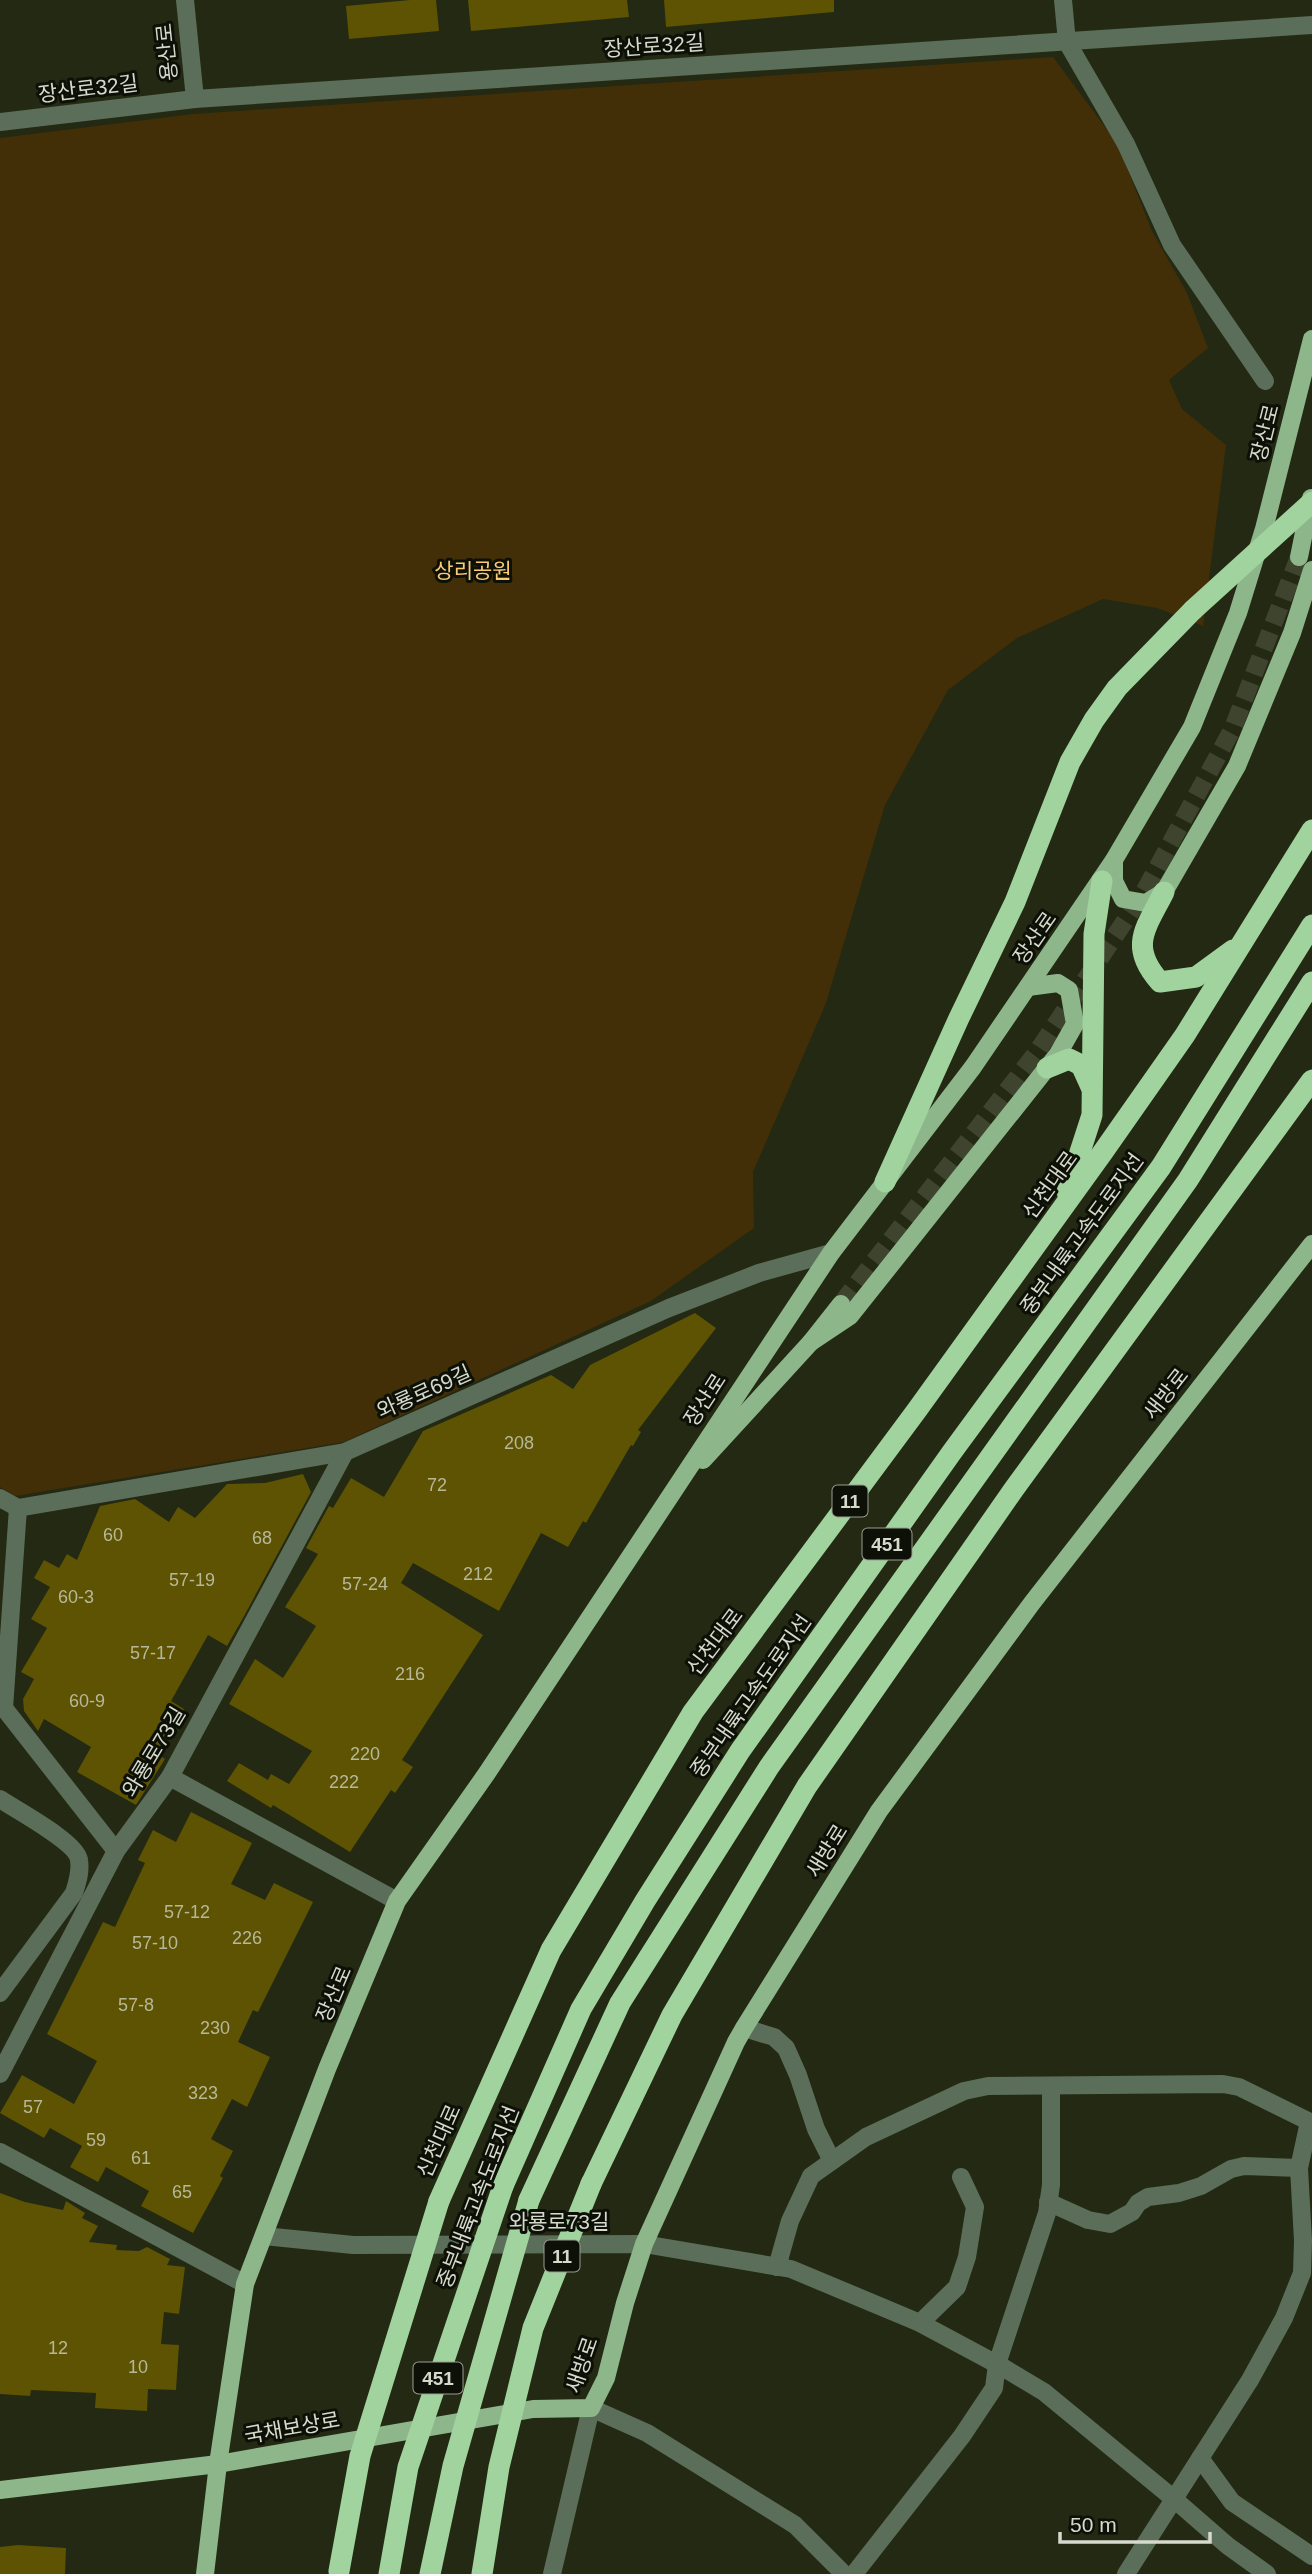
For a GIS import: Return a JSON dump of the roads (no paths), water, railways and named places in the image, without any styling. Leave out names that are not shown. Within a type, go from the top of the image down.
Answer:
[{"type":"highway","points":[[885,1182],[1015,902],[1070,762],[1094,720],[1117,688],[1193,610],[1312,502]]},
{"type":"highway","name":"신천대로","points":[[338,2572],[360,2456],[439,2201],[551,1950],[693,1712],[1058,1215],[1185,1035],[1312,830]]},
{"type":"highway","points":[[1058,1215],[1092,1115],[1094,934],[1102,881]]},
{"type":"highway","points":[[1164,892],[1141,938],[1147,967],[1160,982],[1196,977],[1243,942]]},
{"type":"highway","name":"중부내륙고속도로지선","points":[[389,2574],[408,2467],[503,2186],[581,2009],[645,1900],[732,1763],[952,1452],[1161,1167],[1312,925]]},
{"type":"highway","name":"451","points":[[430,2574],[453,2466],[529,2200],[620,2003],[769,1767],[1188,1180],[1312,982]]},
{"type":"highway","points":[[1047,1068],[1069,1059],[1081,1065],[1092,1091]]},
{"type":"highway","name":"11","points":[[482,2574],[499,2467],[533,2328],[591,2184],[672,2015],[807,1786],[1014,1489],[1312,1080]]},
{"type":"main road","name":"장산로","points":[[205,2574],[218,2464],[245,2284],[327,2069],[397,1901],[487,1773],[831,1253],[973,1067],[1102,881],[1192,727],[1238,613],[1264,529],[1312,339]]},
{"type":"main road","points":[[1299,556],[1312,496]]},
{"type":"main road","points":[[1114,860],[1114,881],[1123,899],[1146,903],[1164,892],[1237,766],[1292,633],[1312,570]]},
{"type":"main road","points":[[811,1342],[850,1316],[1047,1068],[1075,1024],[1069,990],[1058,983],[1028,987]]},
{"type":"main road","name":"새방로","points":[[591,2408],[606,2378],[625,2303],[644,2244],[744,2028],[879,1811],[1032,1603],[1312,1244]]},
{"type":"main road","name":"장산로","points":[[668,1499],[811,1342],[841,1304]]},
{"type":"main road","name":"국채보상로","points":[[0,2490],[218,2464],[533,2409],[591,2408]]},
{"type":"street","name":"용산로","points":[[185,0],[195,99]]},
{"type":"street","points":[[1063,0],[1067,42],[1126,144],[1172,245],[1265,381]]},
{"type":"street","name":"장산로32길","points":[[0,122],[195,99],[1312,25]]},
{"type":"street","name":"와룡로69길","points":[[18,1508],[345,1452],[669,1308],[759,1273],[831,1253]]},
{"type":"street","name":"와룡로73길","points":[[0,2074],[116,1851],[170,1777],[345,1452]]},
{"type":"street","points":[[0,1498],[18,1508],[4,1708],[116,1851]]},
{"type":"street","points":[[170,1777],[397,1901]]},
{"type":"street","points":[[0,1799],[70,1845],[79,1857],[79,1866],[74,1893],[0,1993]]},
{"type":"street","points":[[744,2028],[774,2037],[786,2048],[816,2129],[832,2161]]},
{"type":"street","points":[[777,2267],[790,2221],[811,2176],[866,2137],[964,2091],[988,2086],[1223,2084],[1239,2087],[1310,2123],[1298,2168],[1303,2241],[1302,2273],[1284,2318],[1250,2380],[1126,2574]]},
{"type":"street","points":[[854,2574],[962,2436],[995,2388],[997,2364],[1048,2202],[1052,2149],[1051,2086]]},
{"type":"street","points":[[0,2152],[245,2284]]},
{"type":"street","points":[[1048,2202],[1088,2220],[1110,2224],[1132,2213],[1138,2203],[1148,2197],[1179,2193],[1201,2186],[1231,2169],[1244,2166],[1298,2168]]},
{"type":"street","points":[[919,2323],[957,2287],[967,2257],[975,2207],[961,2177]]},
{"type":"street","name":"와룡로73길","points":[[264,2236],[353,2245],[644,2244],[791,2269],[919,2323],[1044,2392],[1228,2546],[1267,2574]]},
{"type":"street","points":[[591,2408],[647,2433],[795,2525],[844,2574]]},
{"type":"street","name":"새방로","points":[[552,2574],[591,2408]]},
{"type":"street","points":[[1200,2458],[1232,2502],[1312,2556]]},
{"type":"tunnel","points":[[841,1304],[1037,1052],[1143,894],[1233,728],[1299,557]]},
{"type":"park label","name":"상리공원","points":[[473,571]]}]
